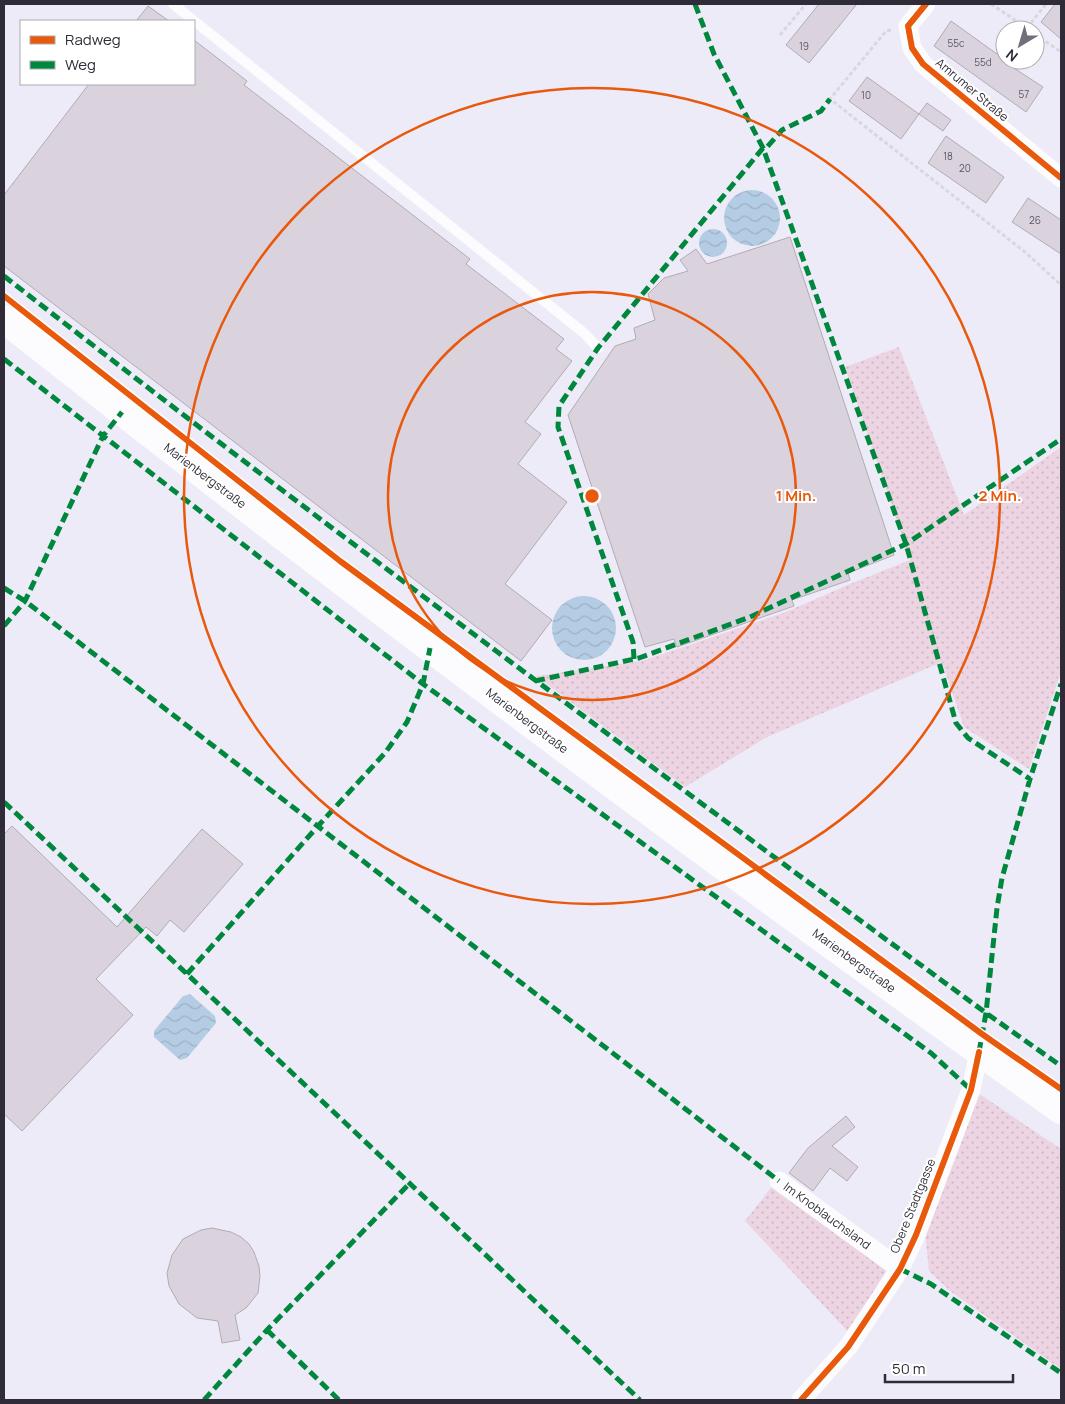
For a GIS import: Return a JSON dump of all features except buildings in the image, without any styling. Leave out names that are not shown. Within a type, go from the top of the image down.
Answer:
[{"type":"main road","name":"Marienbergstraße","points":[[4,319],[122,412],[583,764],[1061,1110]]},
{"type":"street","points":[[908,26],[926,4]]},
{"type":"street","name":"Amrumer Straße","points":[[908,26],[912,48],[923,64],[1061,178]]},
{"type":"street","name":"Obere Stadtgasse","points":[[801,1400],[848,1347],[900,1269],[916,1235],[971,1090],[979,1052]]},
{"type":"street","name":"Im Knoblauchsland","points":[[779,1181],[900,1269]]},
{"type":"lane","points":[[173,4],[193,20]]},
{"type":"lane","points":[[195,22],[584,333],[598,348]]},
{"type":"path","points":[[780,36],[806,4]]},
{"type":"path","points":[[991,4],[1015,20]]},
{"type":"path","points":[[1034,20],[1046,4]]},
{"type":"path","points":[[908,26],[886,31],[830,99],[1025,252],[1061,285]]},
{"type":"path","points":[[1045,41],[1061,52]]},
{"type":"shaded area","points":[[899,347],[964,515],[1061,447],[1061,671],[1029,769],[964,727],[942,662],[767,737],[685,787],[536,676],[642,661],[786,612],[910,560],[845,367]]},
{"type":"shaded area","points":[[978,1093],[1061,1149],[1061,1369],[950,1291],[929,1271],[925,1232]]},
{"type":"shaded area","points":[[774,1184],[888,1267],[849,1333],[745,1221]]},
{"type":"water","points":[[752,190],[767,195],[775,203],[780,218],[775,233],[767,241],[752,246],[737,241],[729,233],[724,218],[729,203],[737,195]]},
{"type":"water","points":[[713,229],[723,233],[727,243],[723,253],[713,257],[703,253],[699,243],[703,233]]},
{"type":"water","points":[[584,596],[596,598],[607,605],[614,616],[616,628],[614,640],[607,651],[596,658],[584,660],[572,658],[561,651],[554,640],[552,628],[554,616],[561,605],[572,598]]},
{"type":"water","points":[[190,994],[215,1016],[216,1023],[187,1058],[180,1060],[154,1037],[154,1031],[183,996]]},
{"type":"marked path","points":[[695,4],[714,54],[763,148],[906,544],[956,723],[968,738],[1030,779]]},
{"type":"marked path","points":[[634,659],[633,642],[558,427],[559,406],[598,348],[763,148],[767,147],[782,130],[821,111],[830,99]]},
{"type":"marked path","points":[[4,276],[492,648],[986,1013],[1061,1066]]},
{"type":"marked path","points":[[4,359],[423,684],[931,1053],[971,1090]]},
{"type":"marked path","points":[[4,626],[25,601],[103,436],[122,412]]},
{"type":"marked path","points":[[535,681],[639,658],[750,617],[906,544],[1061,439]]},
{"type":"marked path","points":[[4,588],[25,601],[779,1181]]},
{"type":"marked path","points":[[187,974],[385,753],[407,722],[423,684],[430,648]]},
{"type":"marked path","points":[[979,1052],[986,1013],[1002,878],[1030,779],[1061,684]]},
{"type":"marked path","points":[[4,802],[640,1400]]},
{"type":"marked path","points":[[204,1400],[267,1330],[410,1183]]},
{"type":"marked path","points":[[900,1269],[931,1284],[1061,1373]]},
{"type":"marked path","points":[[267,1330],[339,1400]]},
{"type":"cycle path","points":[[926,4],[908,26],[912,48],[923,64],[1061,178]]},
{"type":"cycle path","points":[[4,296],[340,561],[982,1034],[1061,1089]]},
{"type":"cycle path","points":[[801,1400],[848,1347],[900,1269],[916,1235],[971,1090],[979,1052]]}]
